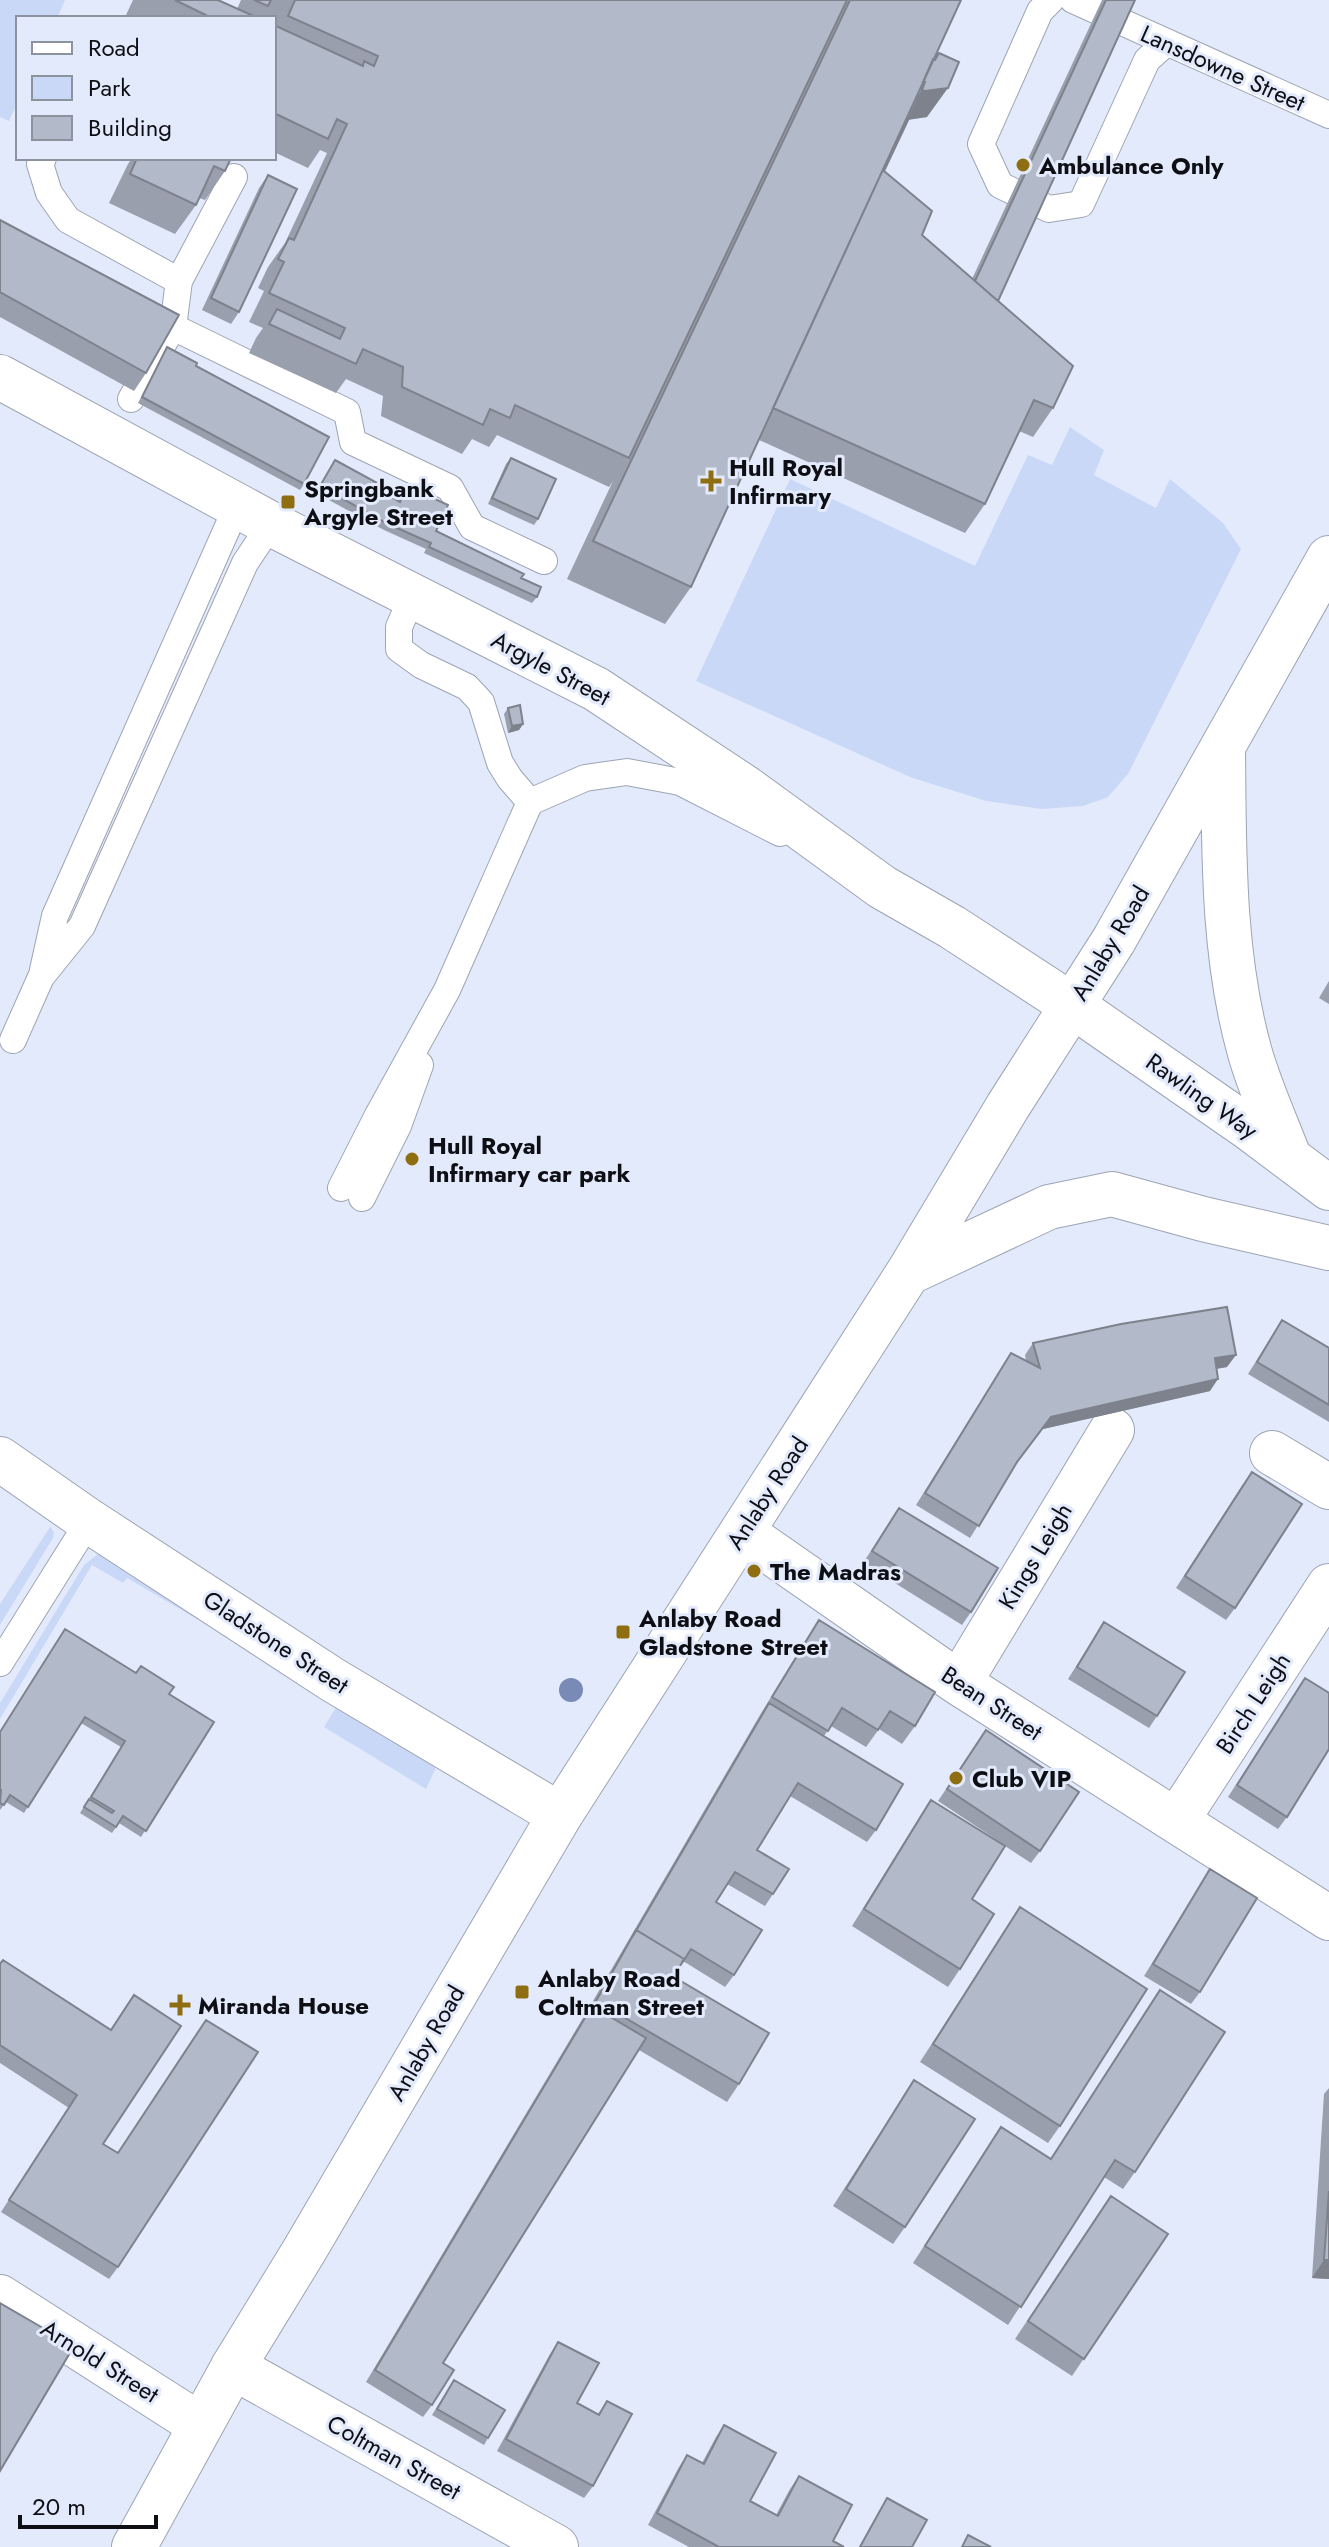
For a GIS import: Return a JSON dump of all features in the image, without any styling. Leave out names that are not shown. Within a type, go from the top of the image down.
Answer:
[{"type":"street","name":"Argyle Street","points":[[0,377],[254,514],[596,689],[746,788],[882,887],[952,927],[1073,1006]]},
{"type":"street","name":"Anlaby Road","points":[[134,2547],[233,2367],[560,1815],[908,1273],[1008,1106],[1129,916],[1329,558]]},
{"type":"street","points":[[1223,744],[1224,850],[1231,964],[1250,1054],[1289,1157]]},
{"type":"street","name":"Rawling Way","points":[[1073,1006],[1329,1188]]},
{"type":"street","points":[[908,1273],[1049,1207],[1112,1194],[1329,1248]]},
{"type":"street","name":"Kings Leigh","points":[[959,1683],[1112,1430]]},
{"type":"street","points":[[1272,1453],[1329,1487]]},
{"type":"street","name":"Gladstone Street","points":[[0,1459],[89,1521],[333,1680],[560,1815]]},
{"type":"street","name":"Bean Street","points":[[742,1532],[959,1683],[1329,1918]]},
{"type":"street","name":"Birch Leigh","points":[[1177,1820],[1329,1586]]},
{"type":"street","name":"Arnold Street","points":[[0,2297],[200,2425]]},
{"type":"street","name":"Coltman Street","points":[[233,2367],[556,2547]]},
{"type":"street","name":"Anlaby Road","points":[[115,2547],[200,2425]]},
{"type":"lane","points":[[1051,0],[1040,11],[981,144],[1000,185],[1049,209],[1081,204],[1147,60],[1166,43]]},
{"type":"lane","name":"Lansdowne Street","points":[[1073,0],[1329,115]]},
{"type":"lane","points":[[42,160],[40,164],[49,193],[68,220],[179,281]]},
{"type":"lane","points":[[131,399],[173,327],[179,281],[234,177]]},
{"type":"lane","points":[[173,327],[347,412],[353,442],[450,488],[472,527],[544,561]]},
{"type":"lane","points":[[41,977],[82,926],[245,563],[254,514]]},
{"type":"lane","points":[[13,1040],[41,977],[55,916],[254,514]]},
{"type":"lane","points":[[413,595],[399,627],[399,649],[421,665],[467,687],[481,702],[500,763],[530,802]]},
{"type":"lane","points":[[352,1193],[378,1115],[447,990],[530,802],[585,778],[627,772],[680,782],[882,887]]},
{"type":"lane","points":[[0,1663],[89,1521]]},
{"type":"green space","points":[[0,0],[65,0],[58,16],[16,16],[16,105],[9,121],[0,117]]},
{"type":"green space","points":[[1070,427],[1104,450],[1094,475],[1156,508],[1170,479],[1223,523],[1241,549],[1128,774],[1108,797],[1083,806],[1042,809],[986,801],[910,777],[696,681],[790,479],[975,566],[1028,455],[1052,465]]},
{"type":"green space","points":[[50,1527],[54,1532],[53,1538],[0,1625],[0,1604]]},
{"type":"green space","points":[[99,1553],[233,1640],[127,1578],[123,1583],[92,1565],[0,1719],[0,1703],[84,1565]]},
{"type":"green space","points":[[338,1704],[438,1763],[426,1789],[324,1727]]},
{"type":"building","points":[[175,0],[218,0],[254,16],[206,16]]},
{"type":"building","points":[[254,0],[271,0],[268,6]]},
{"type":"building","points":[[295,0],[847,0],[629,458],[515,405],[510,418],[490,409],[483,425],[402,387],[403,367],[363,349],[356,364],[269,324],[277,309],[340,339],[345,328],[269,293],[284,262],[278,259],[289,238],[294,240],[347,124],[337,119],[328,139],[276,114],[276,26],[363,66],[364,61],[374,66],[378,56],[288,16]]},
{"type":"building","points":[[850,0],[961,0],[691,587],[593,541]]},
{"type":"building","points":[[1106,0],[1135,0],[998,301],[975,281]]},
{"type":"building","points":[[939,53],[959,62],[948,88],[922,90],[933,59]]},
{"type":"building","points":[[915,100],[884,171],[932,211],[922,235],[1073,366],[1053,408],[1034,400],[985,504],[773,408]]},
{"type":"building","points":[[136,160],[230,160],[225,171],[214,166],[196,205],[130,174]]},
{"type":"building","points":[[268,175],[297,189],[239,312],[211,298]]},
{"type":"building","points":[[0,220],[179,315],[146,373],[0,292]]},
{"type":"building","points":[[167,347],[197,363],[196,366],[329,437],[304,484],[142,397]]},
{"type":"building","points":[[511,458],[556,479],[538,519],[492,498]]},
{"type":"building","points":[[335,460],[381,485],[378,489],[400,502],[407,486],[448,505],[436,531],[524,574],[521,578],[541,587],[537,597],[429,547],[431,543],[388,524],[320,486]]},
{"type":"building","points":[[520,705],[523,724],[512,726],[508,708]]},
{"type":"building","points":[[1227,1307],[1236,1355],[1215,1358],[1218,1379],[1051,1417],[1017,1462],[979,1526],[925,1493],[1011,1353],[1040,1368],[1033,1343],[1121,1324]]},
{"type":"building","points":[[1282,1320],[1329,1348],[1329,1405],[1257,1362]]},
{"type":"building","points":[[1252,1472],[1302,1504],[1235,1608],[1185,1576]]},
{"type":"building","points":[[899,1508],[998,1568],[971,1612],[872,1551]]},
{"type":"building","points":[[819,1620],[935,1692],[915,1726],[890,1711],[878,1730],[842,1708],[828,1731],[772,1697]]},
{"type":"building","points":[[1104,1622],[1185,1672],[1157,1716],[1077,1667]]},
{"type":"building","points":[[65,1629],[136,1673],[141,1666],[174,1687],[169,1694],[214,1722],[146,1831],[123,1816],[116,1827],[84,1807],[89,1799],[112,1813],[114,1811],[91,1797],[125,1741],[85,1717],[28,1807],[10,1795],[4,1805],[0,1803],[0,1732]]},
{"type":"building","points":[[1305,1678],[1329,1693],[1329,1749],[1287,1817],[1237,1785]]},
{"type":"building","points":[[769,1703],[903,1784],[876,1830],[798,1783],[757,1850],[789,1869],[773,1894],[735,1872],[716,1902],[762,1930],[734,1975],[691,1949],[684,1960],[636,1930]]},
{"type":"building","points":[[986,1730],[1079,1792],[1040,1851],[947,1789]]},
{"type":"building","points":[[931,1800],[1005,1846],[972,1899],[994,1914],[960,1969],[864,1909]]},
{"type":"building","points":[[1210,1869],[1257,1898],[1200,1992],[1153,1964]]},
{"type":"building","points":[[1020,1907],[1147,1989],[1060,2126],[933,2044]]},
{"type":"building","points":[[636,1930],[684,1959],[674,1977],[769,2033],[739,2084],[596,2001]]},
{"type":"building","points":[[3,1960],[111,2030],[134,1995],[181,2026],[103,2144],[118,2153],[206,2020],[258,2052],[118,2267],[9,2200],[77,2095],[0,2045],[0,1964]]},
{"type":"building","points":[[1160,1990],[1225,2032],[1135,2172],[1115,2160],[1021,2307],[925,2246],[1001,2127],[1051,2159]]},
{"type":"building","points":[[592,2006],[646,2038],[443,2363],[454,2370],[432,2405],[375,2370]]},
{"type":"building","points":[[914,2080],[975,2119],[905,2227],[846,2189]]},
{"type":"building","points":[[1329,2191],[1329,2260],[1324,2260]]},
{"type":"building","points":[[1111,2196],[1168,2234],[1084,2359],[1028,2321]]},
{"type":"building","points":[[0,2303],[74,2346],[0,2471]]},
{"type":"building","points":[[558,2342],[599,2363],[577,2403],[599,2415],[607,2401],[632,2414],[593,2486],[506,2439]]},
{"type":"building","points":[[454,2380],[505,2410],[488,2438],[437,2409]]},
{"type":"building","points":[[724,2425],[776,2453],[750,2501],[778,2516],[799,2476],[852,2505],[833,2541],[844,2547],[719,2547],[657,2513],[687,2455],[704,2464]]},
{"type":"building","points":[[887,2498],[927,2520],[912,2547],[860,2547]]},
{"type":"building","points":[[968,2535],[991,2547],[962,2547]]},
{"type":"place","name":"Ambulance Only","points":[[1023,165]]},
{"type":"place","name":"Hull Royal Infirmary","points":[[711,481]]},
{"type":"place","name":"Springbank Argyle Street","points":[[288,502]]},
{"type":"place","name":"Hull Royal Infirmary car park","points":[[412,1159]]},
{"type":"place","name":"The Madras","points":[[754,1571]]},
{"type":"place","name":"Anlaby Road Gladstone Street","points":[[623,1632]]},
{"type":"place","name":"Club VIP","points":[[956,1778]]},
{"type":"place","name":"Anlaby Road Coltman Street","points":[[522,1992]]},
{"type":"place","name":"Miranda House","points":[[180,2005]]}]
